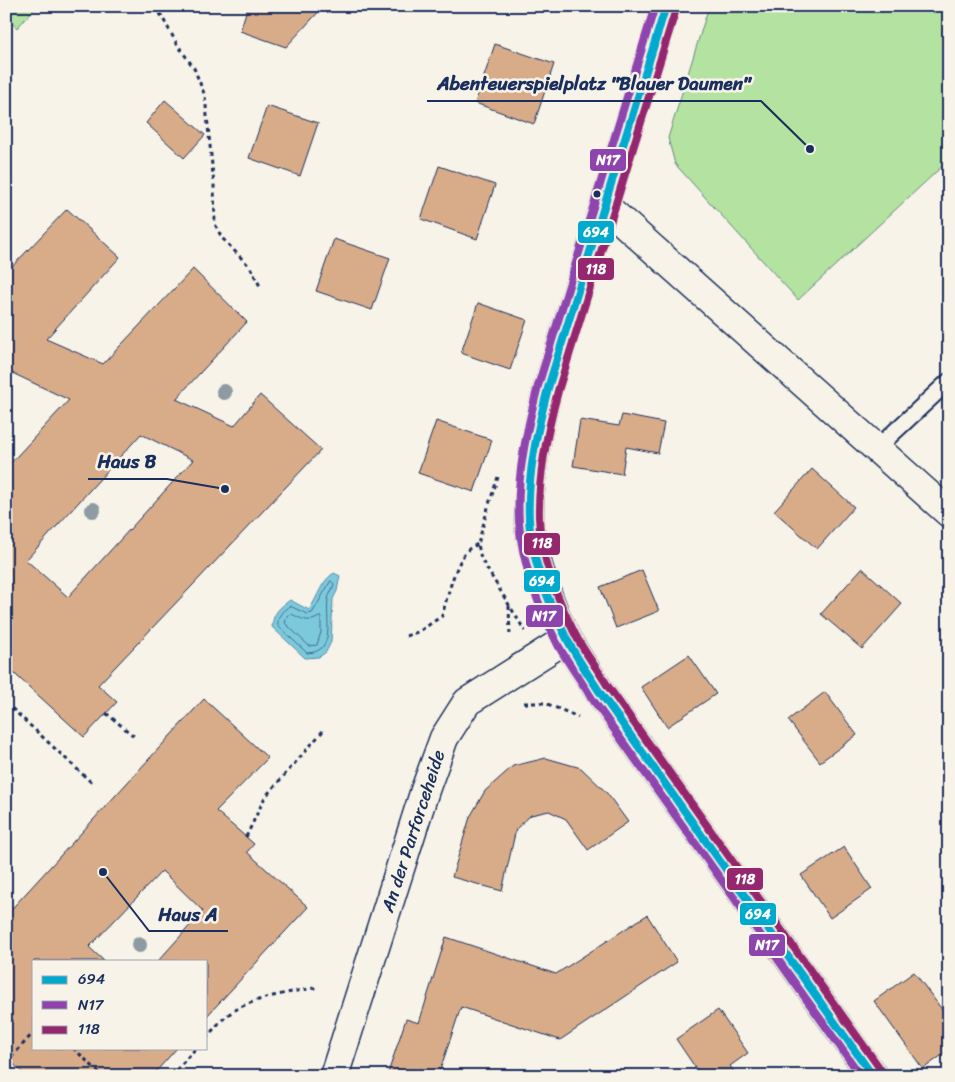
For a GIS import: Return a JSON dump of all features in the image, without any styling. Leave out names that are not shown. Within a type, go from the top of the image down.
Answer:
[{"type":"street","points":[[666,6],[548,388],[537,431],[531,473],[529,522],[536,557],[549,597],[566,639],[600,691],[873,1076]]},
{"type":"street","points":[[605,206],[949,513]]},
{"type":"street","name":"An der Parforceheide","points":[[334,1076],[424,790],[444,738],[467,702],[566,639]]},
{"type":"lane","points":[[877,448],[949,381]]},
{"type":"path","points":[[156,6],[177,44],[194,68],[205,96],[214,184],[215,224],[222,238],[250,267],[261,288]]},
{"type":"path","points":[[406,636],[420,631],[442,616],[458,567],[468,550],[478,544]]},
{"type":"path","points":[[6,703],[92,783]]},
{"type":"path","points":[[520,703],[545,703],[580,718]]},
{"type":"path","points":[[106,714],[135,737]]},
{"type":"path","points":[[246,837],[265,797],[323,731]]},
{"type":"path","points":[[208,1036],[229,1014],[248,1004],[284,993],[318,987]]},
{"type":"path","points":[[6,1063],[32,1034]]},
{"type":"path","points":[[75,1050],[104,1076]]},
{"type":"path","points":[[171,1076],[194,1050]]},
{"type":"green space","points":[[6,6],[37,6],[17,28],[6,18]]},
{"type":"green space","points":[[709,6],[949,6],[949,160],[798,300],[675,164],[668,138]]},
{"type":"water","points":[[334,573],[340,576],[333,599],[331,642],[326,652],[319,657],[305,658],[272,627],[275,614],[290,600],[309,610],[323,585]]},
{"type":"building","points":[[248,6],[324,6],[286,47],[240,31]]},
{"type":"building","points":[[495,44],[554,64],[534,124],[475,103]]},
{"type":"building","points":[[165,100],[205,135],[184,158],[146,123]]},
{"type":"building","points":[[267,106],[318,123],[300,176],[249,158]]},
{"type":"building","points":[[439,166],[495,185],[477,239],[421,219]]},
{"type":"building","points":[[67,209],[120,257],[46,339],[103,364],[193,269],[247,322],[176,399],[234,426],[260,395],[321,450],[98,685],[117,702],[84,737],[6,666],[6,468],[69,400],[6,370],[6,273]],"holes":[[[141,434],[193,460],[68,597],[26,560]]]},
{"type":"building","points":[[334,239],[390,258],[372,310],[316,291]]},
{"type":"building","points":[[478,303],[527,320],[510,370],[461,353]]},
{"type":"building","points":[[622,415],[664,423],[658,453],[626,447],[622,474],[573,466],[580,420],[619,426]]},
{"type":"building","points":[[436,421],[492,440],[474,492],[418,473]]},
{"type":"building","points":[[812,469],[854,507],[817,549],[774,511]]},
{"type":"building","points":[[862,568],[902,604],[862,649],[821,614]]},
{"type":"building","points":[[642,570],[659,611],[616,628],[600,587]]},
{"type":"building","points":[[689,655],[716,694],[667,727],[641,687]]},
{"type":"building","points":[[825,692],[857,735],[820,762],[788,720]]},
{"type":"building","points":[[204,699],[268,758],[216,811],[254,844],[247,852],[308,907],[208,1015],[208,960],[159,960],[203,911],[162,871],[89,947],[103,960],[32,960],[32,1050],[175,1050],[152,1076],[26,1076],[6,1057],[6,915]]},
{"type":"building","points":[[546,758],[581,768],[606,792],[628,822],[588,850],[566,819],[549,811],[531,815],[516,829],[502,891],[452,877],[470,817],[485,791],[513,766]]},
{"type":"building","points":[[844,847],[872,889],[830,918],[801,875]]},
{"type":"building","points":[[647,915],[677,962],[560,1040],[461,1007],[438,1076],[387,1076],[406,1019],[419,1023],[446,937],[556,974]]},
{"type":"building","points":[[914,972],[949,1019],[949,1050],[923,1069],[874,1001]]},
{"type":"building","points":[[718,1010],[748,1053],[730,1066],[737,1076],[701,1076],[676,1039]]},
{"type":"transit line","name":"N17","points":[[655,6],[538,386],[526,436],[519,487],[521,538],[528,569],[544,616],[570,665],[861,1076]]},
{"type":"transit line","name":"694","points":[[666,6],[548,388],[534,453],[529,503],[530,535],[542,581],[560,626],[582,665],[873,1076]]},
{"type":"transit line","name":"118","points":[[676,9],[554,406],[544,454],[540,486],[540,532],[551,578],[562,607],[586,654],[881,1070]]},
{"type":"place","name":"Abenteuerspielplatz \"Blauer Daumen\"","points":[[810,149]]},
{"type":"place","name":"Haus B","points":[[225,489]]},
{"type":"place","name":"Haus A","points":[[103,872]]}]
